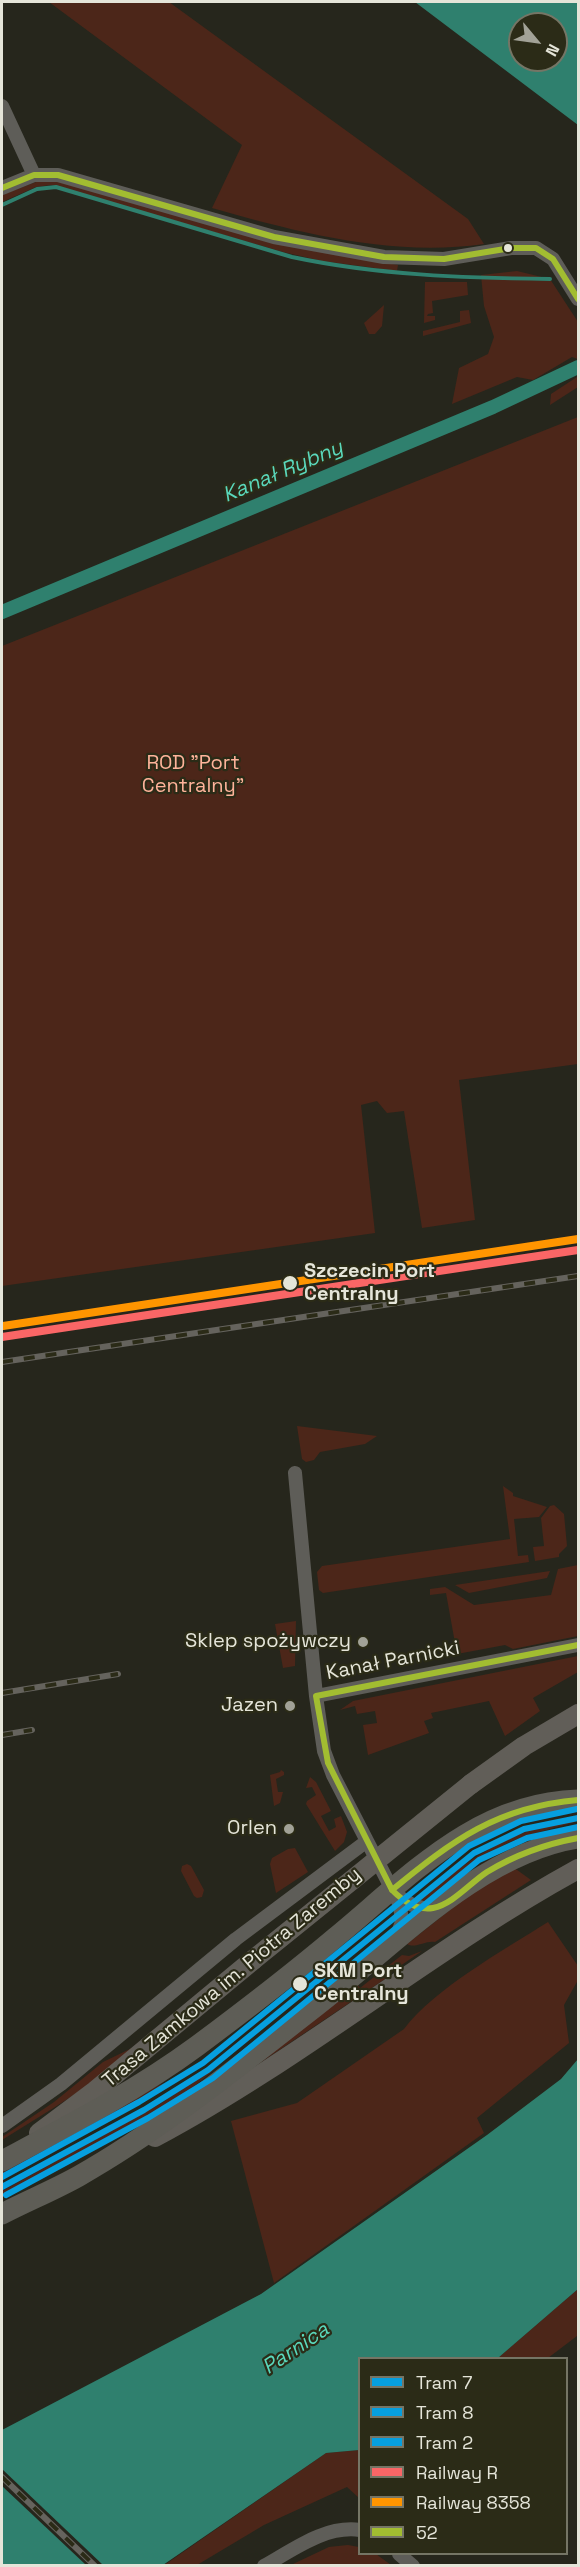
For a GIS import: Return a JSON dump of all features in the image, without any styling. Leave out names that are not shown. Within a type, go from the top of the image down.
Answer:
[{"type":"main road","name":"Trasa Zamkowa im. Piotra Zaremby","points":[[2,2159],[77,2106],[452,1798],[524,1746],[579,1714]]},
{"type":"main road","points":[[2,2159],[95,2111],[182,2056],[305,1963],[444,1847],[493,1819],[538,1804],[579,1800]]},
{"type":"main road","points":[[78,2176],[192,2099],[315,2007],[438,1907],[476,1880],[511,1860],[546,1846],[579,1838]]},
{"type":"main road","points":[[2,2214],[226,2097],[486,1925],[579,1869]]},
{"type":"street","points":[[2,106],[34,175]]},
{"type":"street","points":[[2,188],[34,175],[64,176],[240,228],[356,253],[401,258],[444,259],[531,247],[546,252],[577,297]]},
{"type":"street","points":[[295,1473],[316,1696]]},
{"type":"street","name":"Kanał Parnicki","points":[[390,1947],[402,1922],[401,1910],[328,1763],[316,1696],[579,1645]]},
{"type":"street","points":[[2,2126],[119,2038],[237,1939],[367,1841]]},
{"type":"street","points":[[392,1890],[401,1899],[414,1906],[426,1909],[438,1907]]},
{"type":"street","points":[[264,2565],[330,2532],[343,2529],[358,2530]]},
{"type":"street","points":[[401,2555],[413,2565]]},
{"type":"green space","points":[[49,2],[169,2],[468,219],[484,244],[450,247],[381,245],[312,234],[212,208],[242,145]]},
{"type":"green space","points":[[36,182],[60,182],[266,241],[398,265],[397,271],[322,261],[283,252],[51,185],[36,187],[2,202],[2,195]]},
{"type":"green space","points":[[517,271],[550,279],[578,322],[578,359],[572,357],[533,380],[517,377],[452,404],[459,368],[488,354],[494,337],[484,306],[481,275]]},
{"type":"green space","points":[[425,282],[467,282],[468,295],[432,301],[433,313],[427,316],[435,316],[435,320],[424,323]]},
{"type":"green space","points":[[384,305],[382,326],[375,334],[369,334],[364,323]]},
{"type":"green space","points":[[469,310],[471,323],[423,336],[423,331],[460,322],[460,311]]},
{"type":"green space","points":[[578,365],[578,387],[550,405],[551,394],[577,377]]},
{"type":"green space","name":"ROD \"Port Centralny\"","points":[[578,417],[578,1064],[459,1080],[475,1220],[422,1228],[404,1111],[387,1113],[377,1101],[361,1105],[375,1233],[2,1286],[2,646]]},
{"type":"green space","points":[[297,1426],[377,1436],[365,1444],[320,1452],[314,1460],[306,1462],[302,1459]]},
{"type":"green space","points":[[503,1486],[513,1493],[513,1496],[547,1507],[539,1517],[514,1519],[518,1556],[528,1555],[529,1562],[323,1593],[319,1590],[317,1572],[322,1566],[510,1539]]},
{"type":"green space","points":[[554,1505],[564,1514],[567,1546],[559,1557],[535,1561],[533,1547],[544,1546],[541,1518],[550,1506]]},
{"type":"green space","points":[[578,1565],[578,1636],[513,1649],[505,1645],[457,1654],[446,1593],[430,1595],[430,1589],[445,1587],[474,1605],[551,1595],[558,1569]]},
{"type":"green space","points":[[550,1571],[547,1578],[469,1593],[455,1585]]},
{"type":"green space","points":[[296,1621],[295,1666],[283,1668],[275,1624]]},
{"type":"green space","points":[[578,1656],[578,1672],[533,1698],[540,1711],[505,1736],[489,1701],[431,1713],[433,1718],[424,1721],[429,1733],[368,1755],[363,1725],[377,1723],[375,1711],[357,1714],[355,1706],[340,1710],[353,1701]]},
{"type":"green space","points":[[281,1770],[284,1775],[276,1779],[278,1792],[283,1792],[280,1803],[274,1806],[270,1775]]},
{"type":"green space","points":[[310,1777],[316,1782],[331,1811],[321,1816],[329,1831],[336,1827],[334,1819],[341,1816],[347,1832],[344,1842],[335,1851],[306,1804],[316,1795],[312,1787],[306,1788]]},
{"type":"green space","points":[[566,1822],[575,1822],[508,1843],[476,1862],[427,1901],[422,1903],[418,1901],[469,1862],[504,1841],[523,1833]]},
{"type":"green space","points":[[295,1848],[308,1872],[276,1893],[270,1864],[272,1858],[288,1849]]},
{"type":"green space","points":[[187,1864],[191,1866],[204,1890],[202,1897],[194,1896],[181,1871],[182,1866]]},
{"type":"green space","points":[[513,1867],[531,1880],[435,1942],[413,1946],[407,1944],[470,1894]]},
{"type":"green space","points":[[548,1922],[578,1966],[578,1980],[564,2005],[569,2043],[477,2118],[484,2133],[274,2283],[231,2121],[297,2103],[404,2029],[433,1999],[452,1985],[491,1957]]},
{"type":"green space","points":[[422,1951],[384,1977],[385,1979],[245,2073],[357,1984],[360,1988],[402,1955],[409,1956]]},
{"type":"green space","points":[[132,2048],[134,2051],[70,2098],[2,2140],[2,2137],[54,2102],[103,2062]]},
{"type":"green space","points":[[220,2064],[172,2103],[144,2121],[87,2154],[2,2198],[2,2191],[160,2104]]},
{"type":"green space","points":[[180,2077],[2,2175],[2,2171],[149,2089]]},
{"type":"green space","points":[[578,2289],[577,2336],[549,2357],[499,2357]]},
{"type":"green space","points":[[358,2450],[358,2497],[347,2487],[264,2525],[197,2565],[163,2566],[326,2453]]},
{"type":"green space","points":[[348,2545],[358,2547],[358,2555],[377,2555],[391,2565],[291,2565],[329,2547]]},
{"type":"water","points":[[415,2],[578,2],[578,125]]},
{"type":"water","name":"Parnica","points":[[578,2059],[578,2289],[499,2357],[358,2357],[358,2450],[326,2453],[163,2565],[2,2566],[2,2430],[261,2294],[487,2135],[561,2079]]},
{"type":"pier","points":[[2,2469],[103,2565],[86,2565],[2,2486]]},
{"type":"waterway","points":[[2,205],[37,189],[56,187],[292,257],[324,263],[388,272],[485,278],[550,279]]},
{"type":"waterway","name":"Kanał Rybny","points":[[2,612],[493,407],[578,367]]},
{"type":"railway","points":[[2,1362],[578,1276]]},
{"type":"railway","points":[[2,1693],[118,1674]]},
{"type":"railway","points":[[2,1735],[32,1730]]},
{"type":"railway","points":[[2,2477],[95,2566]]},
{"type":"tram line","name":"2","points":[[2,2177],[139,2102],[203,2063],[469,1846],[521,1821],[577,1809]]},
{"type":"tram line","name":"7","points":[[2,2187],[144,2110],[208,2070],[474,1853],[524,1829],[578,1818]]},
{"type":"tram line","name":"8","points":[[6,2195],[148,2118],[213,2078],[479,1860],[527,1838],[578,1827]]},
{"type":"rail line","name":"8358","points":[[3,1326],[578,1239]]},
{"type":"rail line","name":"R","points":[[2,1337],[578,1250]]},
{"type":"transit line","name":"52","points":[[2,188],[34,175],[58,175],[274,237],[384,257],[444,259],[511,248],[536,248],[553,259],[578,299]]},
{"type":"transit line","name":"52","points":[[316,1696],[578,1645]]},
{"type":"transit line","name":"52","points":[[316,1696],[328,1763],[392,1890],[411,1904],[427,1909],[440,1906],[487,1872],[509,1860],[554,1843],[578,1838]]},
{"type":"transit line","name":"52","points":[[392,1890],[456,1841],[500,1818],[523,1810],[578,1800]]},
{"type":"place","name":"Szczecin Port Centralny","points":[[290,1283]]},
{"type":"place","name":"Sklep spożywczy","points":[[363,1642]]},
{"type":"place","name":"Jazen","points":[[290,1706]]},
{"type":"place","name":"Orlen","points":[[289,1829]]},
{"type":"place","name":"SKM Port Centralny","points":[[300,1984]]}]
